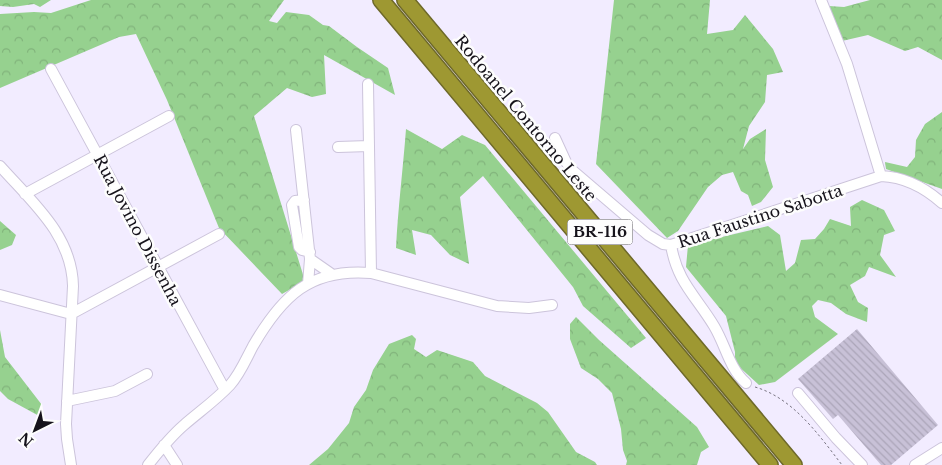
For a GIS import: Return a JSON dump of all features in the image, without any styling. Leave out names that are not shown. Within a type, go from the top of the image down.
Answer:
[{"type":"highway","name":"BR-116","points":[[381,0],[770,465]]},
{"type":"highway","name":"Rodoanel Contorno Leste","points":[[405,0],[794,465]]},
{"type":"street","points":[[821,0],[847,64],[881,176]]},
{"type":"street","name":"Rua Jovino Dissenha","points":[[51,69],[224,390]]},
{"type":"street","points":[[368,84],[371,273]]},
{"type":"street","points":[[25,194],[169,116]]},
{"type":"street","points":[[296,130],[310,255],[308,284]]},
{"type":"street","name":"Rua Faustino Sabotta","points":[[556,138],[566,162],[582,180],[648,235],[663,244],[671,245],[881,176],[904,179],[920,187],[942,203]]},
{"type":"street","points":[[338,147],[369,146]]},
{"type":"street","points":[[0,166],[51,224],[64,246],[72,276],[66,439],[71,465]]},
{"type":"street","points":[[0,295],[71,314],[219,234]]},
{"type":"street","points":[[671,245],[677,270],[713,324],[733,368],[746,383]]},
{"type":"street","points":[[310,255],[333,275]]},
{"type":"street","points":[[148,465],[174,434],[236,377],[273,316],[289,297],[321,278],[350,272],[371,273],[497,306],[529,308],[552,305]]},
{"type":"street","points":[[67,401],[115,391],[147,374]]},
{"type":"street","points":[[798,392],[836,438],[862,465]]},
{"type":"street","points":[[164,445],[177,465]]},
{"type":"street","points":[[914,465],[942,448]]},
{"type":"path","points":[[746,383],[778,397],[795,410],[821,437],[842,465]]},
{"type":"green space","points":[[0,0],[51,0],[40,7],[34,4],[13,7],[0,6]]},
{"type":"green space","points":[[91,0],[284,0],[269,21],[277,23],[286,12],[309,15],[323,25],[329,26],[388,68],[395,95],[324,55],[326,94],[312,97],[287,88],[254,116],[305,281],[282,294],[219,228],[167,100],[136,34],[119,37],[0,88],[0,14],[51,13]]},
{"type":"green space","points":[[614,0],[710,0],[707,34],[733,30],[745,15],[773,49],[783,72],[767,75],[765,102],[749,126],[743,149],[750,139],[766,129],[765,160],[773,187],[761,202],[752,206],[748,195],[741,191],[733,172],[722,175],[708,187],[678,231],[667,238],[596,164]]},
{"type":"green space","points":[[870,0],[942,0],[942,60],[918,47],[905,51],[868,35],[842,41],[829,6],[844,7]]},
{"type":"green space","points":[[942,112],[942,189],[886,169],[885,162],[907,167],[915,157],[916,140],[925,124]]},
{"type":"green space","points":[[406,129],[442,149],[462,135],[485,145],[646,338],[631,348],[583,306],[573,287],[483,176],[460,197],[469,264],[450,255],[431,235],[412,230],[416,255],[396,248]]},
{"type":"green space","points":[[862,200],[884,210],[895,231],[884,235],[880,255],[896,277],[869,267],[865,276],[850,285],[858,302],[868,308],[867,322],[846,314],[831,303],[818,300],[812,306],[815,317],[838,334],[775,382],[759,385],[735,363],[735,352],[726,316],[686,267],[688,245],[768,226],[780,235],[786,271],[795,263],[801,240],[815,239],[830,219],[851,226],[850,207]]},
{"type":"green space","points":[[0,221],[16,235],[12,245],[0,250]]},
{"type":"green space","points":[[576,317],[599,340],[697,427],[709,447],[701,452],[697,465],[626,465],[627,461],[623,450],[621,429],[612,393],[598,379],[581,368],[570,339],[570,324]]},
{"type":"green space","points":[[0,330],[5,357],[42,405],[41,417],[8,399],[0,391]]},
{"type":"green space","points":[[412,335],[416,339],[414,349],[426,357],[437,350],[473,362],[485,376],[537,403],[548,412],[576,452],[597,465],[309,465],[328,449],[349,423],[354,407],[366,390],[373,370],[389,344]]},
{"type":"building","points":[[857,329],[938,425],[891,465],[881,465],[838,415],[833,419],[798,379]]}]
